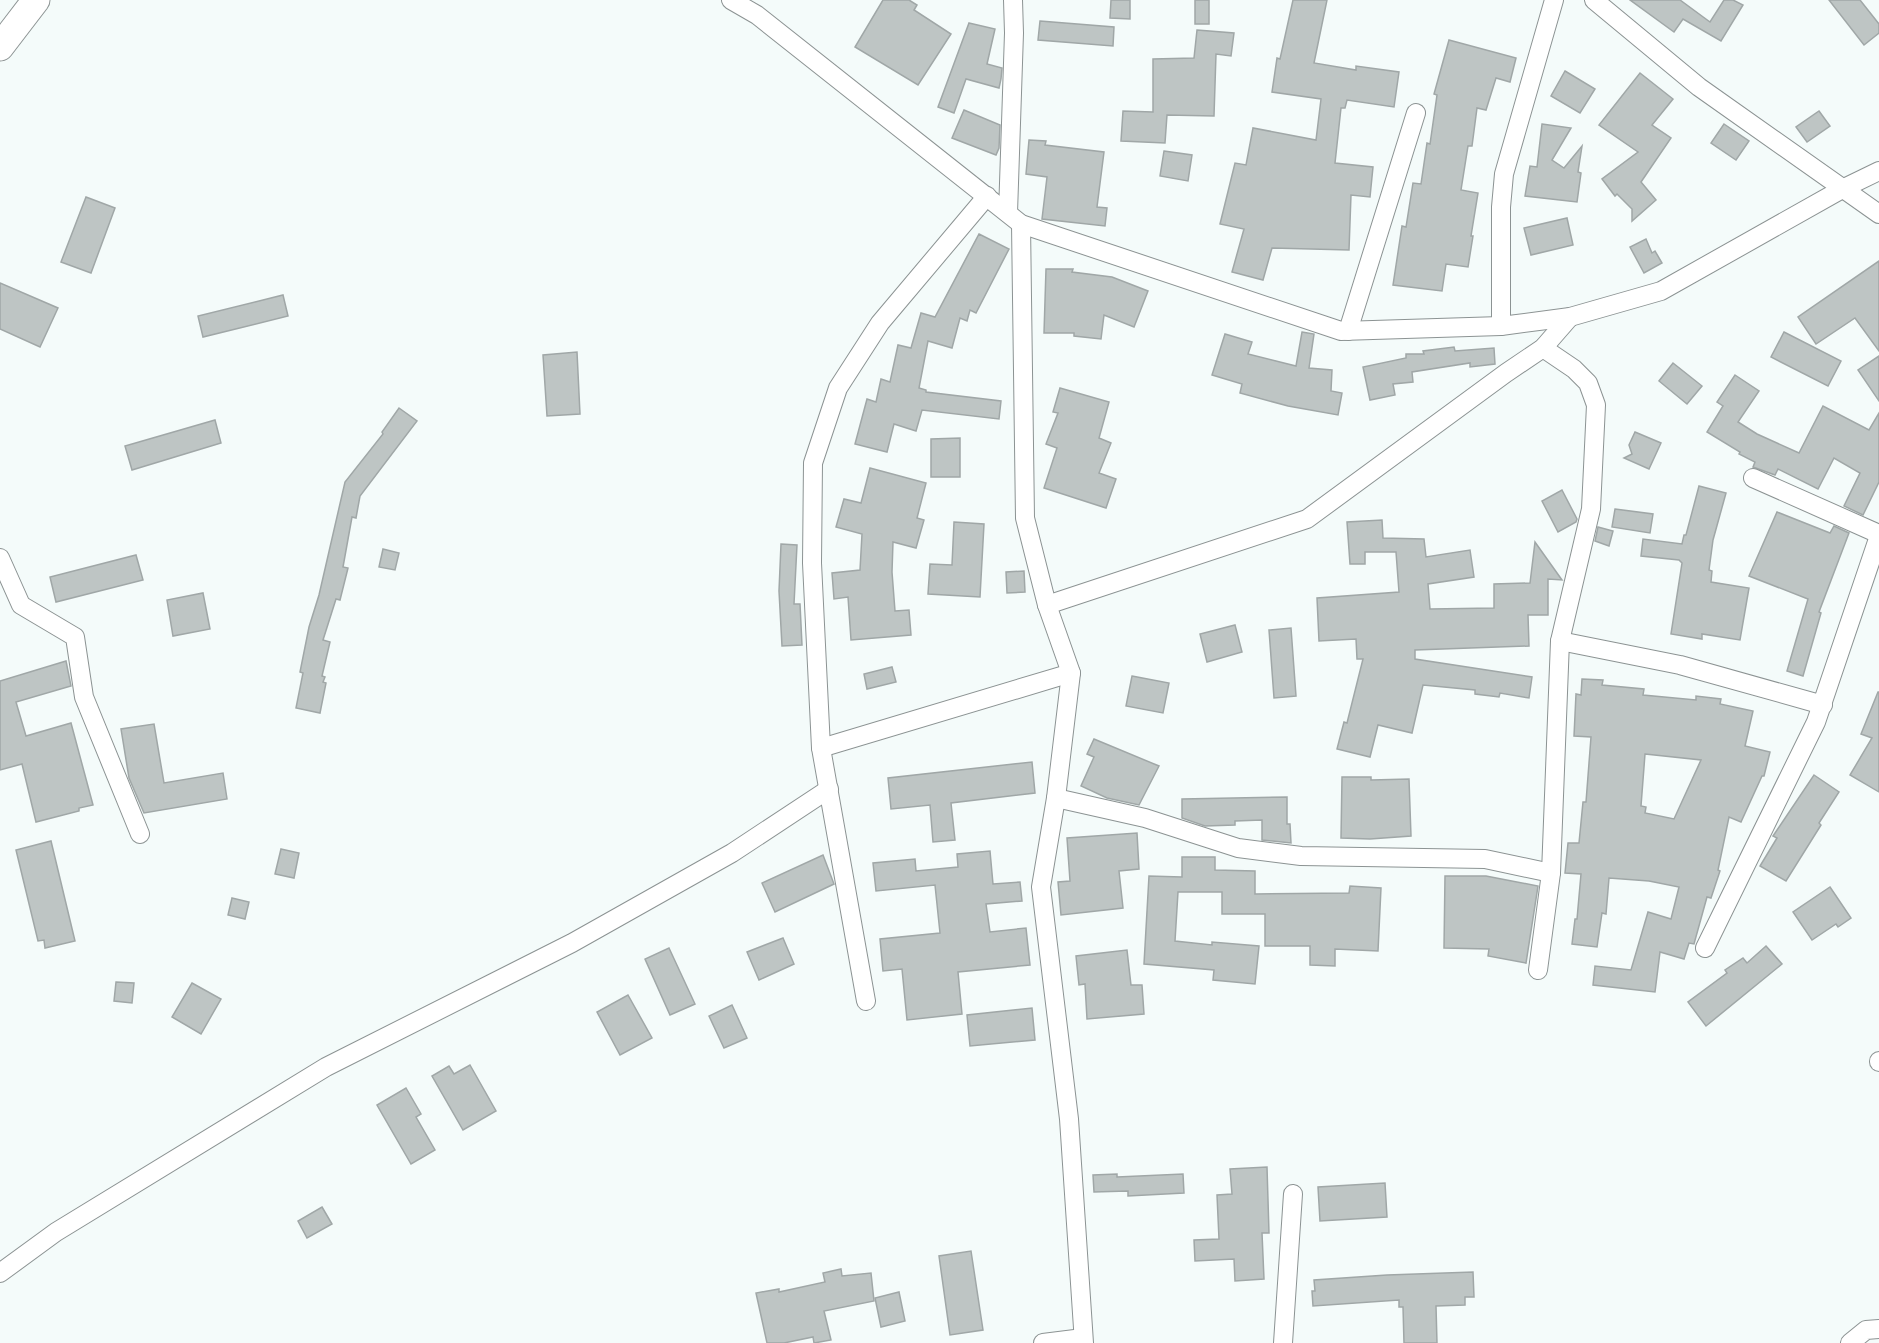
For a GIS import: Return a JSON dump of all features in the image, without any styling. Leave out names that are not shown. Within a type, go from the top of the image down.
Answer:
[{"type":"highway","points":[[0,47],[36,0]]},
{"type":"street","points":[[731,0],[757,15],[1014,218],[1341,331],[1501,326],[1570,317],[1661,291],[1844,188],[1879,171]]},
{"type":"street","points":[[1013,0],[1014,218],[1025,518],[1047,604],[1071,672],[1056,798],[1041,887],[1069,1119],[1084,1340],[1043,1343]]},
{"type":"street","points":[[1501,326],[1501,207],[1504,174],[1554,0]]},
{"type":"street","points":[[1594,0],[1699,87],[1879,214]]},
{"type":"street","points":[[1348,331],[1416,113]]},
{"type":"street","points":[[866,1001],[821,748],[812,562],[813,463],[838,388],[880,323],[987,196]]},
{"type":"street","points":[[1047,604],[1307,519],[1543,348],[1570,317]]},
{"type":"street","points":[[1539,970],[1551,873],[1560,641],[1592,509],[1596,405],[1588,382],[1574,369],[1543,348]]},
{"type":"street","points":[[1705,948],[1816,722],[1879,535],[1754,478]]},
{"type":"street","points":[[0,558],[21,605],[75,637],[84,697],[140,834]]},
{"type":"street","points":[[1560,641],[1680,665],[1822,705]]},
{"type":"street","points":[[821,748],[1071,672]]},
{"type":"street","points":[[0,1273],[56,1232],[326,1067],[572,943],[732,853],[829,789]]},
{"type":"street","points":[[1056,798],[1145,818],[1238,848],[1301,856],[1485,859],[1551,873]]},
{"type":"street","points":[[1283,1343],[1293,1194]]},
{"type":"street","points":[[1850,1343],[1866,1330],[1879,1329]]},
{"type":"building","points":[[883,0],[909,0],[917,5],[914,10],[951,34],[918,85],[855,47]]},
{"type":"building","points":[[1111,0],[1130,0],[1130,19],[1110,18]]},
{"type":"building","points":[[1195,0],[1209,0],[1209,24],[1195,24]]},
{"type":"building","points":[[1293,0],[1327,0],[1314,63],[1356,70],[1356,66],[1399,72],[1394,107],[1347,100],[1345,108],[1341,108],[1335,163],[1373,167],[1370,197],[1351,195],[1349,250],[1272,248],[1263,280],[1232,272],[1244,229],[1220,224],[1235,163],[1246,165],[1253,128],[1316,140],[1321,99],[1272,92],[1277,58],[1280,59]]},
{"type":"building","points":[[1630,0],[1680,0],[1710,22],[1724,0],[1733,0],[1743,5],[1721,41],[1683,19],[1674,32]]},
{"type":"building","points":[[1829,0],[1860,0],[1879,24],[1879,33],[1864,45]]},
{"type":"building","points":[[1040,21],[1114,27],[1113,46],[1038,40]]},
{"type":"building","points":[[969,23],[995,29],[987,64],[1002,68],[1001,79],[999,88],[966,79],[954,113],[938,107]]},
{"type":"building","points":[[1197,30],[1234,33],[1231,56],[1216,54],[1214,116],[1167,115],[1165,143],[1121,141],[1123,111],[1153,112],[1153,59],[1194,58]]},
{"type":"building","points":[[1449,40],[1516,58],[1510,82],[1496,78],[1486,110],[1477,108],[1472,146],[1468,146],[1461,190],[1478,193],[1468,267],[1446,264],[1442,291],[1393,285],[1402,226],[1406,227],[1413,183],[1421,184],[1427,143],[1430,144],[1437,95],[1434,94]]},
{"type":"building","points":[[1565,71],[1595,89],[1580,113],[1551,96]]},
{"type":"building","points":[[1640,73],[1673,99],[1652,125],[1671,138],[1641,182],[1656,200],[1632,221],[1632,209],[1617,194],[1615,196],[1602,179],[1638,152],[1599,125]]},
{"type":"building","points":[[964,110],[1000,125],[999,148],[996,155],[952,138]]},
{"type":"building","points":[[1819,111],[1830,126],[1807,142],[1796,127]]},
{"type":"building","points":[[1542,124],[1571,128],[1552,160],[1564,168],[1582,146],[1577,202],[1525,196],[1530,166],[1537,167]]},
{"type":"building","points":[[1724,124],[1749,141],[1736,160],[1711,143]]},
{"type":"building","points":[[1029,140],[1046,141],[1045,145],[1104,152],[1097,207],[1107,208],[1105,226],[1042,219],[1047,177],[1026,174]]},
{"type":"building","points":[[1164,151],[1192,155],[1188,181],[1160,176]]},
{"type":"building","points":[[86,197],[115,208],[91,273],[61,262]]},
{"type":"building","points":[[1567,218],[1573,245],[1531,255],[1524,228]]},
{"type":"building","points":[[979,234],[1009,249],[976,313],[970,310],[967,321],[960,318],[952,348],[928,341],[919,388],[926,392],[1001,401],[999,419],[922,410],[916,431],[894,424],[887,452],[855,444],[867,399],[876,402],[881,379],[890,382],[898,345],[911,348],[921,313],[935,317]]},
{"type":"building","points":[[1646,239],[1652,253],[1655,251],[1662,263],[1644,273],[1630,247]]},
{"type":"building","points":[[1879,261],[1879,351],[1855,318],[1816,344],[1798,317]]},
{"type":"building","points":[[1046,269],[1073,269],[1072,272],[1112,277],[1148,291],[1134,327],[1104,315],[1101,339],[1074,336],[1074,333],[1044,333]]},
{"type":"building","points":[[0,283],[58,308],[40,347],[0,329]]},
{"type":"building","points":[[283,295],[288,316],[203,337],[198,316]]},
{"type":"building","points":[[1302,332],[1314,334],[1309,368],[1332,370],[1331,391],[1342,393],[1338,415],[1288,406],[1240,393],[1242,384],[1212,375],[1225,334],[1252,342],[1248,354],[1296,366]]},
{"type":"building","points":[[1784,332],[1841,361],[1828,386],[1771,357]]},
{"type":"building","points":[[1454,347],[1455,351],[1494,348],[1495,364],[1470,367],[1470,363],[1412,372],[1413,382],[1393,384],[1395,395],[1370,400],[1363,367],[1406,358],[1406,354],[1424,354],[1423,351]]},
{"type":"building","points":[[577,352],[580,414],[547,416],[543,355]]},
{"type":"building","points":[[1879,356],[1879,401],[1858,370]]},
{"type":"building","points":[[1673,363],[1702,386],[1687,404],[1659,381]]},
{"type":"building","points":[[1735,375],[1759,391],[1738,422],[1757,434],[1799,453],[1823,406],[1869,430],[1879,413],[1879,482],[1863,515],[1844,506],[1860,473],[1834,458],[1818,489],[1778,469],[1775,475],[1753,467],[1755,462],[1707,432],[1723,406],[1717,402]]},
{"type":"building","points":[[1060,388],[1109,402],[1099,438],[1111,443],[1099,473],[1116,479],[1106,508],[1044,488],[1057,448],[1046,444],[1058,413],[1053,412]]},
{"type":"building","points":[[399,408],[417,421],[360,496],[356,518],[352,517],[343,567],[348,568],[340,600],[336,599],[323,640],[330,642],[322,676],[325,677],[323,682],[326,683],[320,713],[296,708],[309,627],[319,595],[345,482],[383,434],[382,432]]},
{"type":"building","points":[[215,420],[221,443],[132,470],[125,446]]},
{"type":"building","points":[[1635,432],[1661,443],[1649,469],[1624,458],[1632,454],[1629,445]]},
{"type":"building","points":[[960,438],[960,477],[931,477],[931,439]]},
{"type":"building","points":[[870,468],[926,483],[917,518],[924,520],[916,548],[893,542],[892,572],[895,611],[909,610],[911,635],[851,640],[848,597],[834,599],[832,573],[860,570],[862,534],[836,527],[844,499],[861,503]]},
{"type":"building","points":[[1699,486],[1726,493],[1713,540],[1709,570],[1712,571],[1711,582],[1749,588],[1740,640],[1702,634],[1702,639],[1671,634],[1682,563],[1679,560],[1641,556],[1643,539],[1682,544]]},
{"type":"building","points":[[1562,490],[1577,519],[1576,522],[1558,532],[1542,501]]},
{"type":"building","points":[[1615,509],[1653,514],[1650,533],[1612,527]]},
{"type":"building","points":[[1777,512],[1830,533],[1834,526],[1849,533],[1819,612],[1821,613],[1803,676],[1787,671],[1808,599],[1749,576]]},
{"type":"building","points":[[1382,520],[1383,538],[1424,539],[1426,557],[1470,550],[1474,577],[1428,584],[1430,609],[1494,608],[1494,584],[1530,583],[1535,542],[1562,580],[1548,579],[1548,615],[1528,615],[1529,646],[1415,650],[1415,659],[1532,677],[1529,698],[1500,693],[1499,697],[1475,694],[1475,690],[1423,685],[1412,733],[1378,725],[1370,757],[1337,749],[1344,722],[1347,723],[1363,659],[1357,659],[1356,639],[1319,641],[1317,598],[1399,592],[1396,552],[1365,552],[1365,564],[1350,564],[1347,522]]},
{"type":"building","points":[[954,522],[984,524],[980,597],[928,594],[930,564],[952,565]]},
{"type":"building","points":[[1598,527],[1613,531],[1609,546],[1595,541]]},
{"type":"building","points":[[781,544],[797,545],[794,604],[800,604],[802,645],[782,646],[779,591]]},
{"type":"building","points":[[383,549],[399,553],[395,570],[379,567]]},
{"type":"building","points":[[136,555],[143,580],[56,602],[50,577]]},
{"type":"building","points":[[1024,571],[1025,592],[1007,593],[1006,572]]},
{"type":"building","points":[[203,593],[210,629],[173,636],[167,600]]},
{"type":"building","points":[[1235,625],[1242,652],[1207,662],[1200,634]]},
{"type":"building","points":[[1291,628],[1296,696],[1274,698],[1269,630]]},
{"type":"building","points":[[66,661],[71,686],[16,702],[26,736],[71,723],[93,805],[36,822],[22,764],[0,770],[0,681]]},
{"type":"building","points":[[892,667],[896,682],[867,689],[864,674]]},
{"type":"building","points":[[1132,676],[1169,683],[1163,713],[1126,706]]},
{"type":"building","points":[[1582,679],[1603,680],[1602,685],[1644,689],[1643,695],[1696,700],[1696,696],[1721,699],[1720,704],[1753,711],[1745,746],[1770,752],[1764,776],[1741,822],[1729,817],[1718,870],[1720,871],[1711,898],[1707,897],[1694,944],[1689,943],[1684,959],[1660,952],[1655,992],[1593,985],[1595,966],[1631,970],[1648,912],[1671,919],[1679,887],[1649,881],[1609,878],[1606,914],[1602,913],[1597,947],[1572,944],[1581,874],[1565,873],[1568,843],[1579,843],[1583,802],[1586,802],[1591,737],[1574,736],[1576,694],[1581,695]],"holes":[[[1645,754],[1701,760],[1674,819],[1645,813],[1646,807],[1641,806]]]},
{"type":"building","points":[[1878,692],[1879,792],[1850,775],[1872,738],[1861,734]]},
{"type":"building","points":[[154,724],[164,783],[223,773],[227,799],[144,813],[129,778],[121,729]]},
{"type":"building","points":[[1094,739],[1159,766],[1139,805],[1107,798],[1081,786],[1094,757],[1087,754]]},
{"type":"building","points":[[1032,762],[1035,793],[951,803],[955,840],[933,842],[930,805],[891,809],[888,778]]},
{"type":"building","points":[[1814,775],[1839,792],[1786,881],[1760,866],[1777,838],[1773,836]]},
{"type":"building","points":[[1342,777],[1371,777],[1371,780],[1409,779],[1411,836],[1370,839],[1341,838]]},
{"type":"building","points":[[1287,797],[1287,824],[1290,824],[1291,843],[1262,840],[1262,820],[1235,821],[1235,825],[1205,826],[1182,818],[1182,799]]},
{"type":"building","points":[[1137,833],[1139,869],[1119,871],[1123,908],[1061,915],[1058,882],[1070,881],[1067,838]]},
{"type":"building","points":[[51,841],[75,941],[45,948],[44,940],[38,941],[16,850]]},
{"type":"building","points":[[281,849],[299,853],[294,878],[275,874]]},
{"type":"building","points":[[990,851],[993,884],[1020,882],[1022,901],[986,904],[990,932],[1026,928],[1030,965],[958,972],[962,1014],[907,1020],[902,969],[883,971],[880,939],[940,933],[935,885],[876,891],[873,863],[915,859],[916,871],[958,867],[957,854]]},
{"type":"building","points":[[823,855],[834,884],[775,912],[762,883]]},
{"type":"building","points":[[1182,857],[1215,857],[1215,870],[1255,871],[1255,894],[1349,893],[1350,886],[1381,888],[1378,951],[1335,949],[1335,966],[1310,965],[1310,946],[1265,946],[1265,914],[1222,914],[1222,892],[1178,892],[1175,941],[1259,946],[1255,984],[1213,980],[1214,970],[1144,964],[1149,876],[1182,877]]},
{"type":"building","points":[[1445,876],[1486,876],[1538,886],[1526,963],[1488,956],[1489,949],[1444,948]]},
{"type":"building","points":[[1830,887],[1851,918],[1838,927],[1836,924],[1812,940],[1793,912]]},
{"type":"building","points":[[232,898],[249,902],[245,919],[228,915]]},
{"type":"building","points":[[783,938],[794,964],[759,980],[747,952]]},
{"type":"building","points":[[1766,946],[1782,964],[1706,1026],[1688,1002],[1727,973],[1725,970],[1743,958],[1747,963]]},
{"type":"building","points":[[669,948],[695,1004],[670,1015],[645,959]]},
{"type":"building","points":[[1127,950],[1131,985],[1142,985],[1144,1014],[1087,1019],[1085,984],[1079,985],[1076,956]]},
{"type":"building","points":[[116,982],[134,983],[132,1003],[114,1001]]},
{"type":"building","points":[[192,983],[221,999],[201,1034],[172,1017]]},
{"type":"building","points":[[628,995],[652,1038],[620,1055],[597,1012]]},
{"type":"building","points":[[732,1005],[747,1038],[724,1048],[709,1016]]},
{"type":"building","points":[[1032,1008],[1035,1040],[970,1046],[967,1015]]},
{"type":"building","points":[[470,1065],[496,1111],[463,1130],[432,1076],[449,1066],[454,1074]]},
{"type":"building","points":[[406,1088],[421,1114],[416,1117],[435,1150],[411,1164],[377,1105]]},
{"type":"building","points":[[1267,1167],[1269,1233],[1262,1233],[1264,1279],[1235,1281],[1234,1259],[1195,1261],[1194,1240],[1219,1239],[1217,1195],[1232,1194],[1230,1169]]},
{"type":"building","points":[[1117,1174],[1117,1177],[1183,1174],[1184,1193],[1128,1196],[1128,1191],[1094,1192],[1093,1175]]},
{"type":"building","points":[[1385,1183],[1387,1217],[1320,1221],[1318,1187]]},
{"type":"building","points":[[322,1207],[332,1224],[307,1238],[298,1221]]},
{"type":"building","points":[[971,1251],[983,1330],[950,1335],[939,1256]]},
{"type":"building","points":[[841,1269],[842,1276],[871,1273],[874,1301],[824,1311],[831,1340],[814,1343],[813,1337],[784,1343],[767,1343],[756,1293],[779,1289],[779,1292],[825,1282],[823,1273]]},
{"type":"building","points":[[1473,1272],[1474,1297],[1465,1297],[1465,1305],[1436,1306],[1437,1343],[1404,1343],[1403,1307],[1399,1307],[1399,1300],[1313,1306],[1314,1280]]},
{"type":"building","points":[[899,1292],[905,1321],[881,1327],[875,1298]]}]
